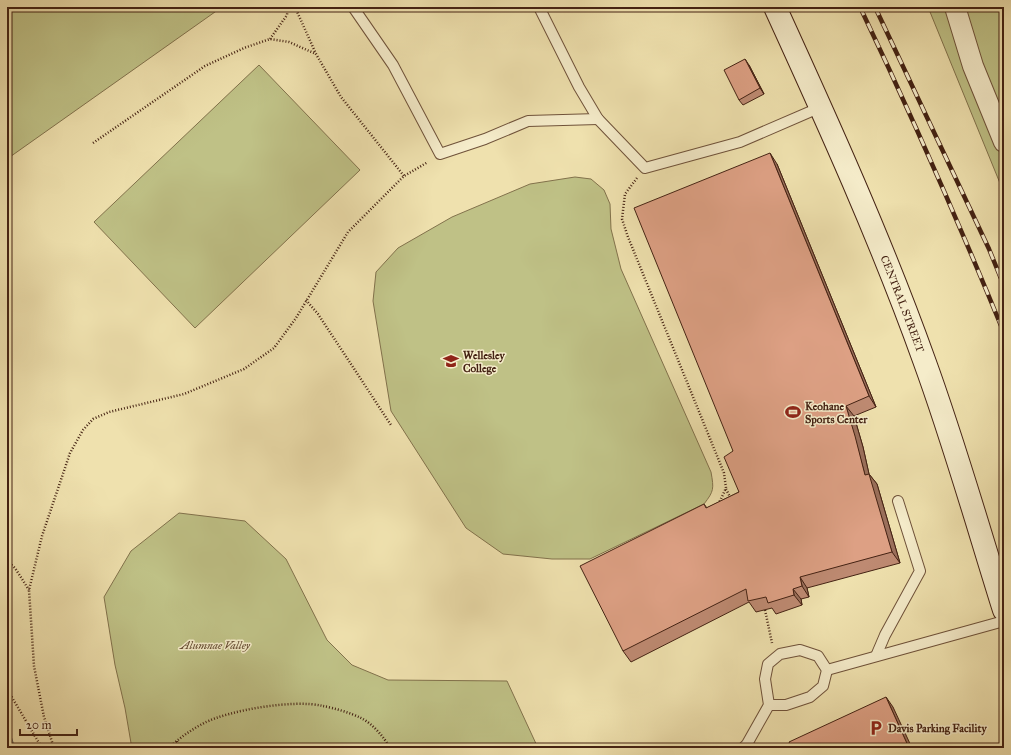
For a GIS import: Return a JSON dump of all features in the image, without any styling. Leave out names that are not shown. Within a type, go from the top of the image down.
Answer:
[{"type":"main road","name":"CENTRAL STREET","points":[[775,7],[821,107],[924,358],[1004,610]]},
{"type":"street","points":[[954,7],[974,66],[1004,142]]},
{"type":"lane","points":[[352,7],[393,65],[440,154],[485,139],[528,121],[598,119]]},
{"type":"lane","points":[[539,7],[579,87],[598,119],[645,168],[740,142],[821,107]]},
{"type":"lane","points":[[876,656],[885,635],[920,571],[898,501]]},
{"type":"lane","points":[[827,670],[1004,621]]},
{"type":"lane","points":[[743,748],[747,744],[769,705],[765,679],[768,664],[780,654],[800,650],[818,656],[827,670],[823,686],[810,697],[786,705],[769,705]]},
{"type":"path","points":[[270,39],[287,15],[288,7]]},
{"type":"path","points":[[295,7],[316,54],[341,97],[404,176]]},
{"type":"path","points":[[93,143],[205,66],[244,48],[270,39],[289,42],[316,54]]},
{"type":"path","points":[[54,748],[44,717],[34,666],[29,590],[42,536],[70,453],[83,430],[93,419],[109,412],[184,394],[244,369],[274,348],[296,318],[348,232],[404,176],[440,154]]},
{"type":"path","points":[[645,168],[625,194],[622,219],[724,472],[726,488],[733,502]]},
{"type":"path","points":[[306,300],[318,314],[391,425]]},
{"type":"path","points":[[715,508],[722,500],[726,488]]},
{"type":"path","points":[[7,561],[15,568],[29,590]]},
{"type":"path","points":[[765,610],[775,659]]},
{"type":"path","points":[[7,689],[42,748]]},
{"type":"path","points":[[170,748],[178,740],[205,723],[241,711],[287,704],[322,705],[362,718],[383,736],[390,748]]},
{"type":"path","points":[[178,740],[178,748]]},
{"type":"green space","points":[[7,7],[222,7],[7,159]]},
{"type":"green space","points":[[928,7],[1004,7],[1004,193]]},
{"type":"green space","points":[[259,65],[360,170],[195,328],[94,222]]},
{"type":"green space","points":[[575,177],[591,179],[604,190],[610,204],[611,229],[621,269],[711,472],[713,482],[712,490],[710,496],[704,504],[590,559],[552,559],[503,554],[466,528],[391,411],[373,301],[376,272],[398,248],[452,217],[530,184]]},
{"type":"green space","name":"Alumnae Valley","points":[[179,513],[245,521],[286,559],[327,640],[352,665],[388,680],[507,681],[538,748],[131,748],[104,597],[131,551]]},
{"type":"shaded area","points":[[7,724],[15,748],[7,748]]},
{"type":"building","points":[[745,59],[760,88],[739,100],[724,70]]},
{"type":"building","name":"Keohane Sports Center","points":[[770,153],[869,396],[846,406],[865,475],[869,474],[892,552],[800,577],[802,586],[793,589],[794,595],[768,603],[766,597],[748,601],[746,589],[623,651],[580,566],[704,504],[706,508],[739,492],[724,457],[733,451],[634,208]]},
{"type":"building","name":"Davis Parking Facility","points":[[886,697],[909,748],[792,748],[789,742]]},
{"type":"railway","points":[[860,7],[934,169],[1004,333]]},
{"type":"railway","points":[[875,7],[989,249],[1004,286]]},
{"type":"place","name":"Wellesley College","points":[[451,361]]},
{"type":"place","name":"Keohane Sports Center","points":[[793,412]]},
{"type":"place","name":"Davis Parking Facility","points":[[876,728]]}]
